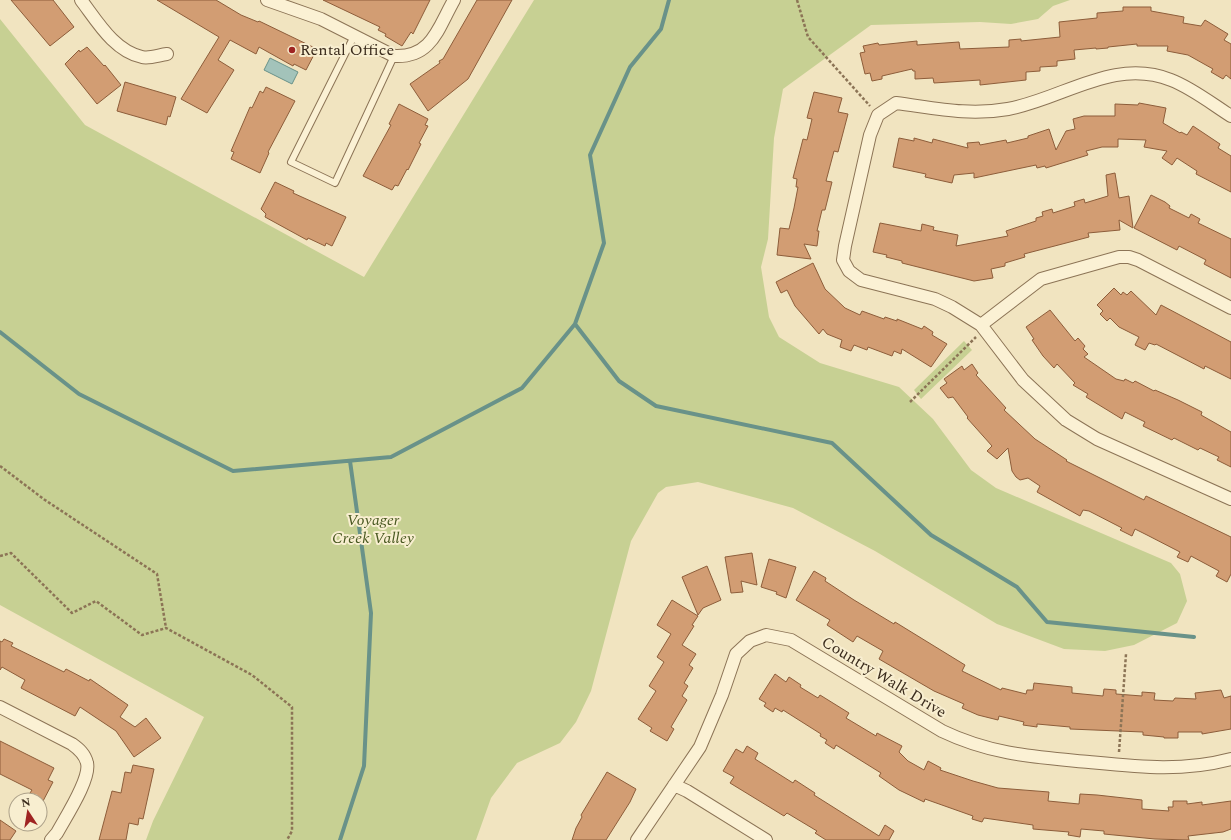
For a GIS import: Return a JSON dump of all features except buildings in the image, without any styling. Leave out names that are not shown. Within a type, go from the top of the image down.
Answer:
[{"type":"street","points":[[80,0],[115,43],[129,53],[143,58],[167,54]]},
{"type":"street","points":[[267,0],[308,14],[394,56],[405,57],[427,48],[454,0]]},
{"type":"street","points":[[1231,116],[1171,80],[1148,73],[1120,73],[1099,78],[1035,102],[1008,109],[969,113],[944,111],[896,103],[878,115],[870,136],[843,260],[849,271],[861,280],[935,299],[952,307],[983,326],[1023,380],[1066,420],[1103,442],[1231,499]]},
{"type":"street","points":[[983,326],[1042,279],[1119,257],[1129,257],[1138,260],[1231,308]]},
{"type":"street","name":"Country Walk Drive","points":[[637,840],[700,747],[722,695],[736,654],[750,641],[766,635],[792,640],[942,731],[961,740],[1009,754],[1118,765],[1174,768],[1208,765],[1231,759]]},
{"type":"street","points":[[0,708],[72,744],[82,752],[88,763],[84,782],[57,833],[51,840]]},
{"type":"street","points":[[674,785],[687,791],[766,840]]},
{"type":"lane","points":[[354,36],[291,162],[335,184],[394,56]]},
{"type":"path","points":[[797,0],[808,37],[878,115]]},
{"type":"path","points":[[910,402],[983,326]]},
{"type":"path","points":[[0,466],[45,500],[157,574],[166,628]]},
{"type":"path","points":[[0,556],[11,553],[72,613],[96,601],[142,635],[166,628],[252,675],[292,708],[292,831],[287,840]]},
{"type":"path","points":[[1118,765],[1126,654]]},
{"type":"green space","name":"Voyager Creek Valley","points":[[534,0],[1070,0],[1053,6],[1038,19],[1011,24],[980,22],[871,25],[783,89],[774,138],[768,239],[761,267],[769,317],[779,337],[820,363],[899,387],[933,419],[971,470],[996,488],[1171,563],[1180,574],[1187,601],[1177,623],[1134,645],[1105,651],[1064,649],[997,624],[875,551],[793,508],[698,482],[666,487],[658,493],[631,541],[591,691],[576,722],[560,743],[517,763],[491,798],[476,840],[146,840],[153,821],[204,717],[0,605],[0,19],[85,125],[364,277]]},
{"type":"green space","points":[[964,341],[972,350],[921,399],[914,390]]},
{"type":"water","points":[[270,58],[298,72],[292,84],[264,70]]},
{"type":"waterway","points":[[0,332],[79,394],[233,471],[391,457],[522,388],[575,324],[604,243],[590,155],[630,67],[661,29],[669,0]]},
{"type":"waterway","points":[[575,324],[619,381],[656,406],[832,443],[931,535],[1017,587],[1047,622],[1194,637]]},
{"type":"waterway","points":[[340,840],[364,766],[371,613],[350,461]]},
{"type":"place","name":"Rental Office","points":[[292,50]]}]
